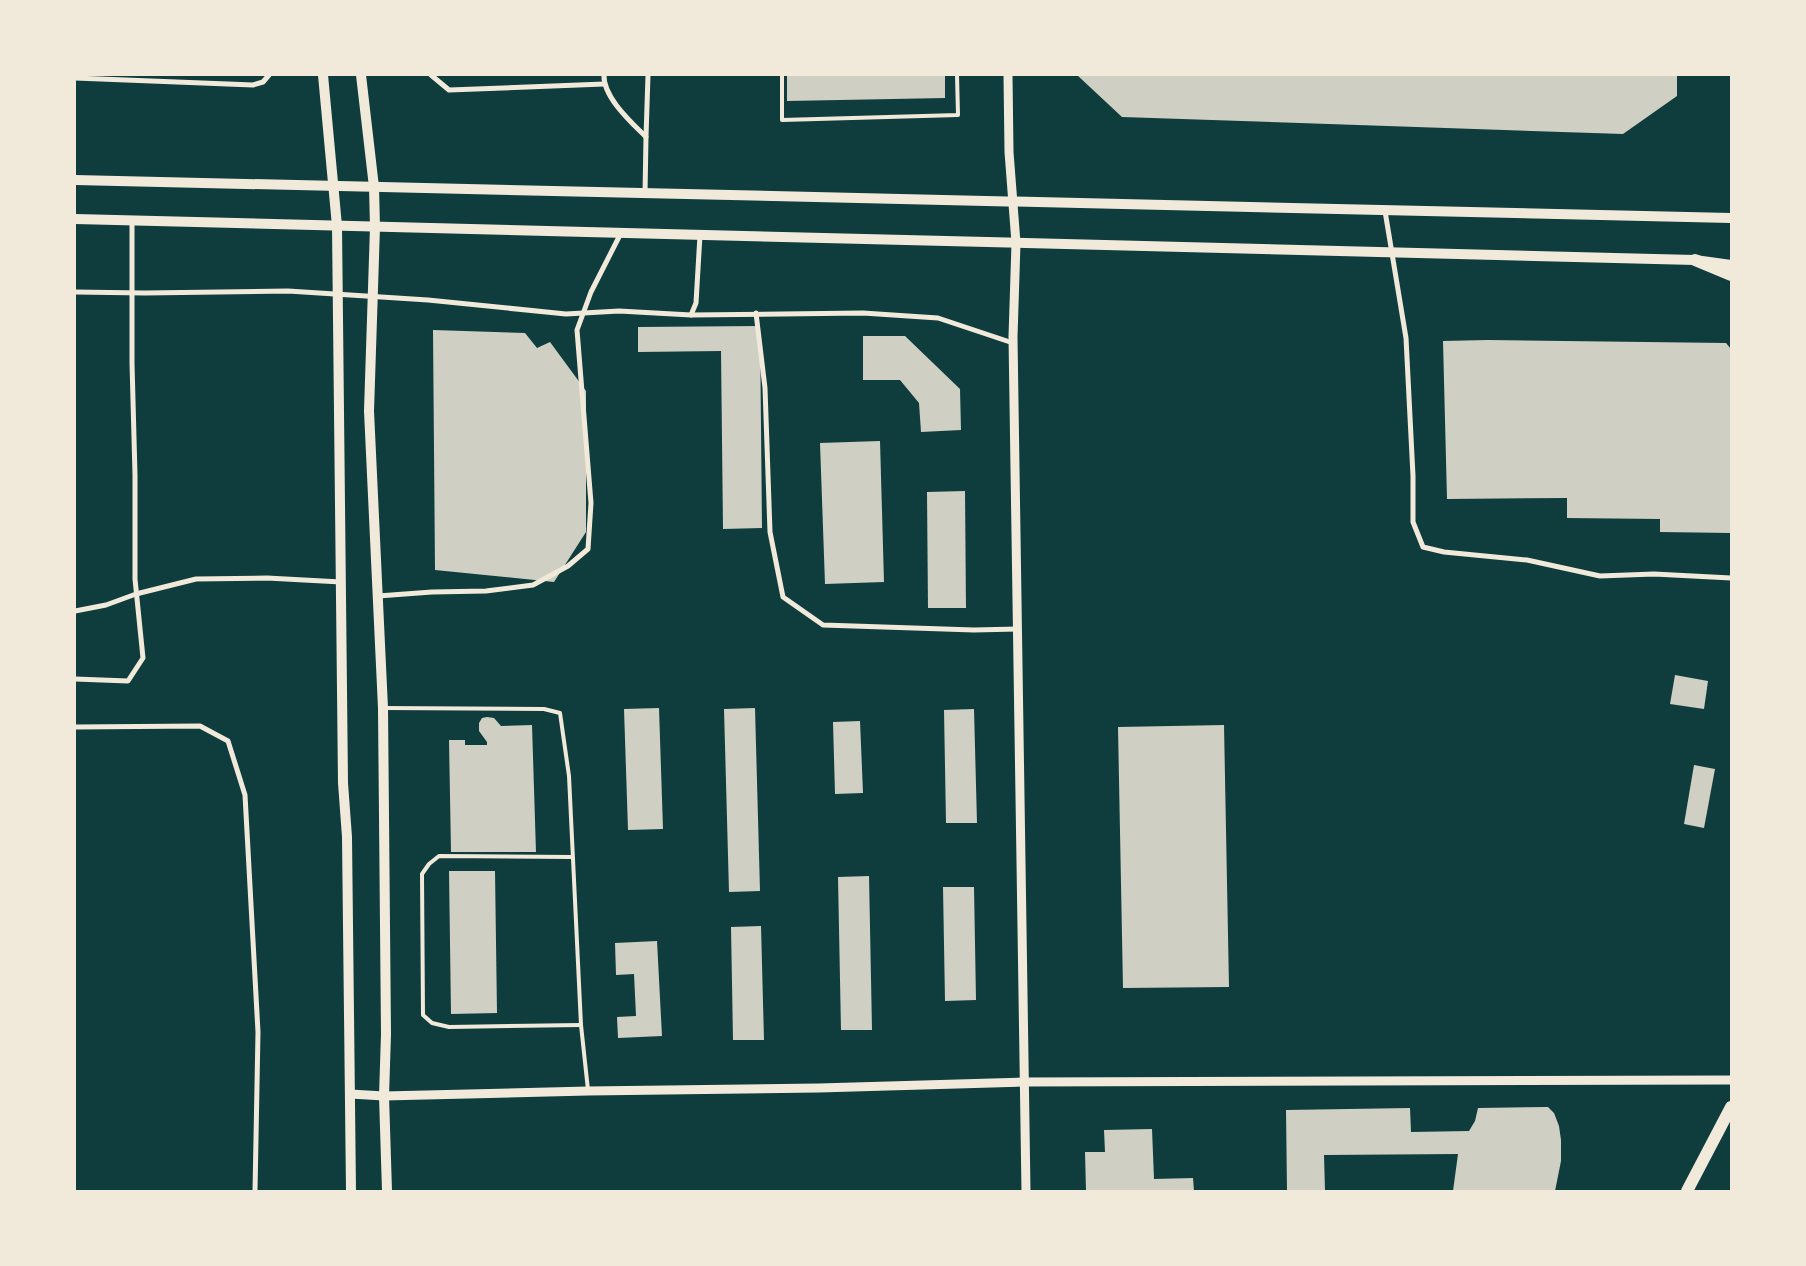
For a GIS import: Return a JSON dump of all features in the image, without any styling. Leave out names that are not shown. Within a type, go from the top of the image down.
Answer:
[{"type":"main road","points":[[324,75],[337,226],[351,1191]]},
{"type":"main road","points":[[361,75],[374,187],[376,227],[369,411],[383,708],[386,1191]]},
{"type":"main road","points":[[75,180],[1731,218]]},
{"type":"main road","points":[[75,219],[1695,260],[1731,265]]},
{"type":"main road","points":[[1695,260],[1731,275]]},
{"type":"main road","points":[[1687,1191],[1731,1107]]},
{"type":"street","points":[[75,78],[253,85],[263,82],[269,75]]},
{"type":"street","points":[[431,75],[449,90],[604,84]]},
{"type":"street","points":[[604,75],[604,84],[624,114],[646,137]]},
{"type":"street","points":[[645,194],[648,75]]},
{"type":"street","points":[[1008,75],[1008,152],[1014,202],[1016,243],[1013,342],[1026,1191]]},
{"type":"street","points":[[1385,210],[1406,338],[1413,476],[1413,522],[1423,547],[1444,552],[1527,560],[1600,576],[1654,574],[1731,578]]},
{"type":"street","points":[[75,679],[128,681],[143,658],[134,579],[135,475],[132,363],[132,220]]},
{"type":"street","points":[[378,596],[486,591],[533,585],[568,566],[588,549],[591,503],[578,330],[591,292],[621,233]]},
{"type":"street","points":[[691,315],[696,303],[700,235]]},
{"type":"street","points":[[75,292],[288,291],[438,301],[566,314],[618,311],[691,315],[863,313],[938,318],[1013,342]]},
{"type":"street","points":[[756,314],[765,388],[770,532],[783,597],[823,625],[974,630],[1018,629]]},
{"type":"street","points":[[75,611],[106,605],[136,594],[196,579],[268,578],[341,582]]},
{"type":"street","points":[[75,728],[200,726],[228,741],[245,795],[258,1032],[255,1191]]},
{"type":"street","points":[[350,1094],[384,1096],[588,1090],[820,1088],[1025,1082],[1731,1080]]},
{"type":"lane","points":[[782,75],[782,120],[958,116],[957,75]]},
{"type":"lane","points":[[383,708],[544,709],[560,713],[569,776],[581,1025],[588,1090]]},
{"type":"lane","points":[[572,856],[439,856],[428,864],[422,874],[423,1015],[432,1023],[449,1027],[581,1025]]},
{"type":"building","points":[[787,75],[945,75],[945,98],[787,101]]},
{"type":"building","points":[[1077,75],[1677,75],[1677,96],[1623,134],[1122,117]]},
{"type":"building","points":[[760,326],[762,528],[723,529],[721,351],[638,352],[638,327]]},
{"type":"building","points":[[433,330],[525,333],[537,348],[550,342],[586,391],[586,532],[554,582],[435,570]]},
{"type":"building","points":[[863,336],[905,336],[960,389],[961,430],[921,432],[919,403],[900,380],[863,380]]},
{"type":"building","points":[[1443,341],[1726,343],[1731,349],[1731,533],[1660,532],[1660,519],[1567,518],[1567,498],[1447,499]]},
{"type":"building","points":[[880,441],[884,582],[825,584],[820,443]]},
{"type":"building","points":[[965,491],[966,608],[928,608],[927,492]]},
{"type":"building","points":[[1675,675],[1708,681],[1704,709],[1670,704]]},
{"type":"building","points":[[659,708],[663,829],[628,830],[624,709]]},
{"type":"building","points":[[755,708],[760,891],[729,892],[724,709]]},
{"type":"building","points":[[974,709],[977,823],[946,823],[944,710]]},
{"type":"building","points":[[482,718],[494,718],[501,726],[532,725],[536,852],[451,852],[449,740],[465,740],[465,745],[487,745],[479,731],[479,723]]},
{"type":"building","points":[[860,721],[863,793],[835,794],[833,722]]},
{"type":"building","points":[[1224,725],[1229,987],[1123,988],[1118,727]]},
{"type":"building","points":[[1694,765],[1715,769],[1704,828],[1684,824]]},
{"type":"building","points":[[449,871],[495,871],[497,1013],[451,1014]]},
{"type":"building","points":[[869,876],[872,1030],[841,1030],[838,877]]},
{"type":"building","points":[[943,887],[974,887],[976,1000],[945,1001]]},
{"type":"building","points":[[761,926],[764,1040],[733,1040],[731,927]]},
{"type":"building","points":[[657,941],[662,1036],[618,1038],[617,1017],[636,1016],[634,974],[616,975],[615,943]]},
{"type":"building","points":[[1548,1107],[1554,1113],[1559,1126],[1561,1140],[1561,1161],[1555,1191],[1453,1191],[1458,1154],[1324,1155],[1325,1191],[1287,1191],[1286,1110],[1410,1108],[1411,1132],[1469,1131],[1475,1121],[1478,1108]]},
{"type":"building","points":[[1152,1129],[1154,1179],[1193,1178],[1194,1191],[1086,1191],[1085,1152],[1105,1152],[1104,1130]]}]
